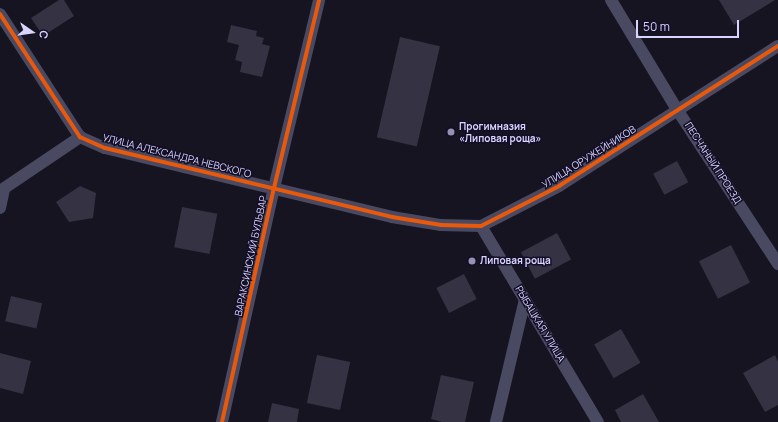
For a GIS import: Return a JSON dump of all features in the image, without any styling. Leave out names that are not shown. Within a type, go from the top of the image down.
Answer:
[{"type":"street","name":"ВАРАКСИНСКИЙ БУЛЬВАР","points":[[222,422],[274,188],[319,0]]},
{"type":"street","name":"ПЕСЧАНЫЙ ПРОЕЗД","points":[[611,0],[678,111],[778,264]]},
{"type":"street","points":[[0,14],[80,137],[2,190],[0,208]]},
{"type":"street","name":"УЛИЦА ОРУЖЕЙНИКОВ","points":[[274,188],[392,217],[442,225],[481,226],[559,186],[778,46]]},
{"type":"street","name":"УЛИЦА АЛЕКСАНДРА НЕВСКОГО","points":[[80,137],[105,148],[274,188]]},
{"type":"street","name":"РЫБАЦКАЯ УЛИЦА","points":[[481,226],[598,422]]},
{"type":"street","points":[[496,422],[525,299]]},
{"type":"building","points":[[59,0],[64,0],[74,16],[43,36],[31,18]]},
{"type":"building","points":[[719,0],[775,0],[734,25]]},
{"type":"building","points":[[231,25],[257,31],[256,36],[264,38],[262,44],[270,46],[262,77],[240,72],[242,62],[235,60],[239,45],[227,42]]},
{"type":"building","points":[[400,37],[440,46],[417,147],[377,137]]},
{"type":"building","points":[[677,161],[688,182],[664,195],[653,174]]},
{"type":"building","points":[[80,186],[96,193],[93,218],[69,222],[56,202]]},
{"type":"building","points":[[182,207],[217,214],[210,254],[174,247]]},
{"type":"building","points":[[557,233],[571,259],[535,279],[521,252]]},
{"type":"building","points":[[731,245],[750,282],[718,299],[699,261]]},
{"type":"building","points":[[464,274],[477,299],[449,313],[436,288]]},
{"type":"building","points":[[11,296],[42,303],[36,329],[5,321]]},
{"type":"building","points":[[621,329],[640,363],[614,378],[594,344]]},
{"type":"building","points":[[0,353],[31,361],[23,394],[0,388]]},
{"type":"building","points":[[317,355],[350,362],[340,410],[307,403]]},
{"type":"building","points":[[775,355],[778,362],[778,405],[765,412],[743,373]]},
{"type":"building","points":[[441,375],[474,382],[465,422],[442,422],[431,419]]},
{"type":"building","points":[[643,394],[659,422],[621,422],[615,410]]},
{"type":"building","points":[[272,403],[299,409],[297,422],[268,422]]},
{"type":"cycle path","points":[[222,422],[274,188],[319,0]]},
{"type":"cycle path","points":[[0,14],[80,137],[105,148],[392,217],[441,225],[481,226],[559,186],[778,46]]},
{"type":"place","name":"Прогимназия «Липовая роща»","points":[[451,132]]},
{"type":"place","name":"Липовая роща","points":[[472,261]]}]
